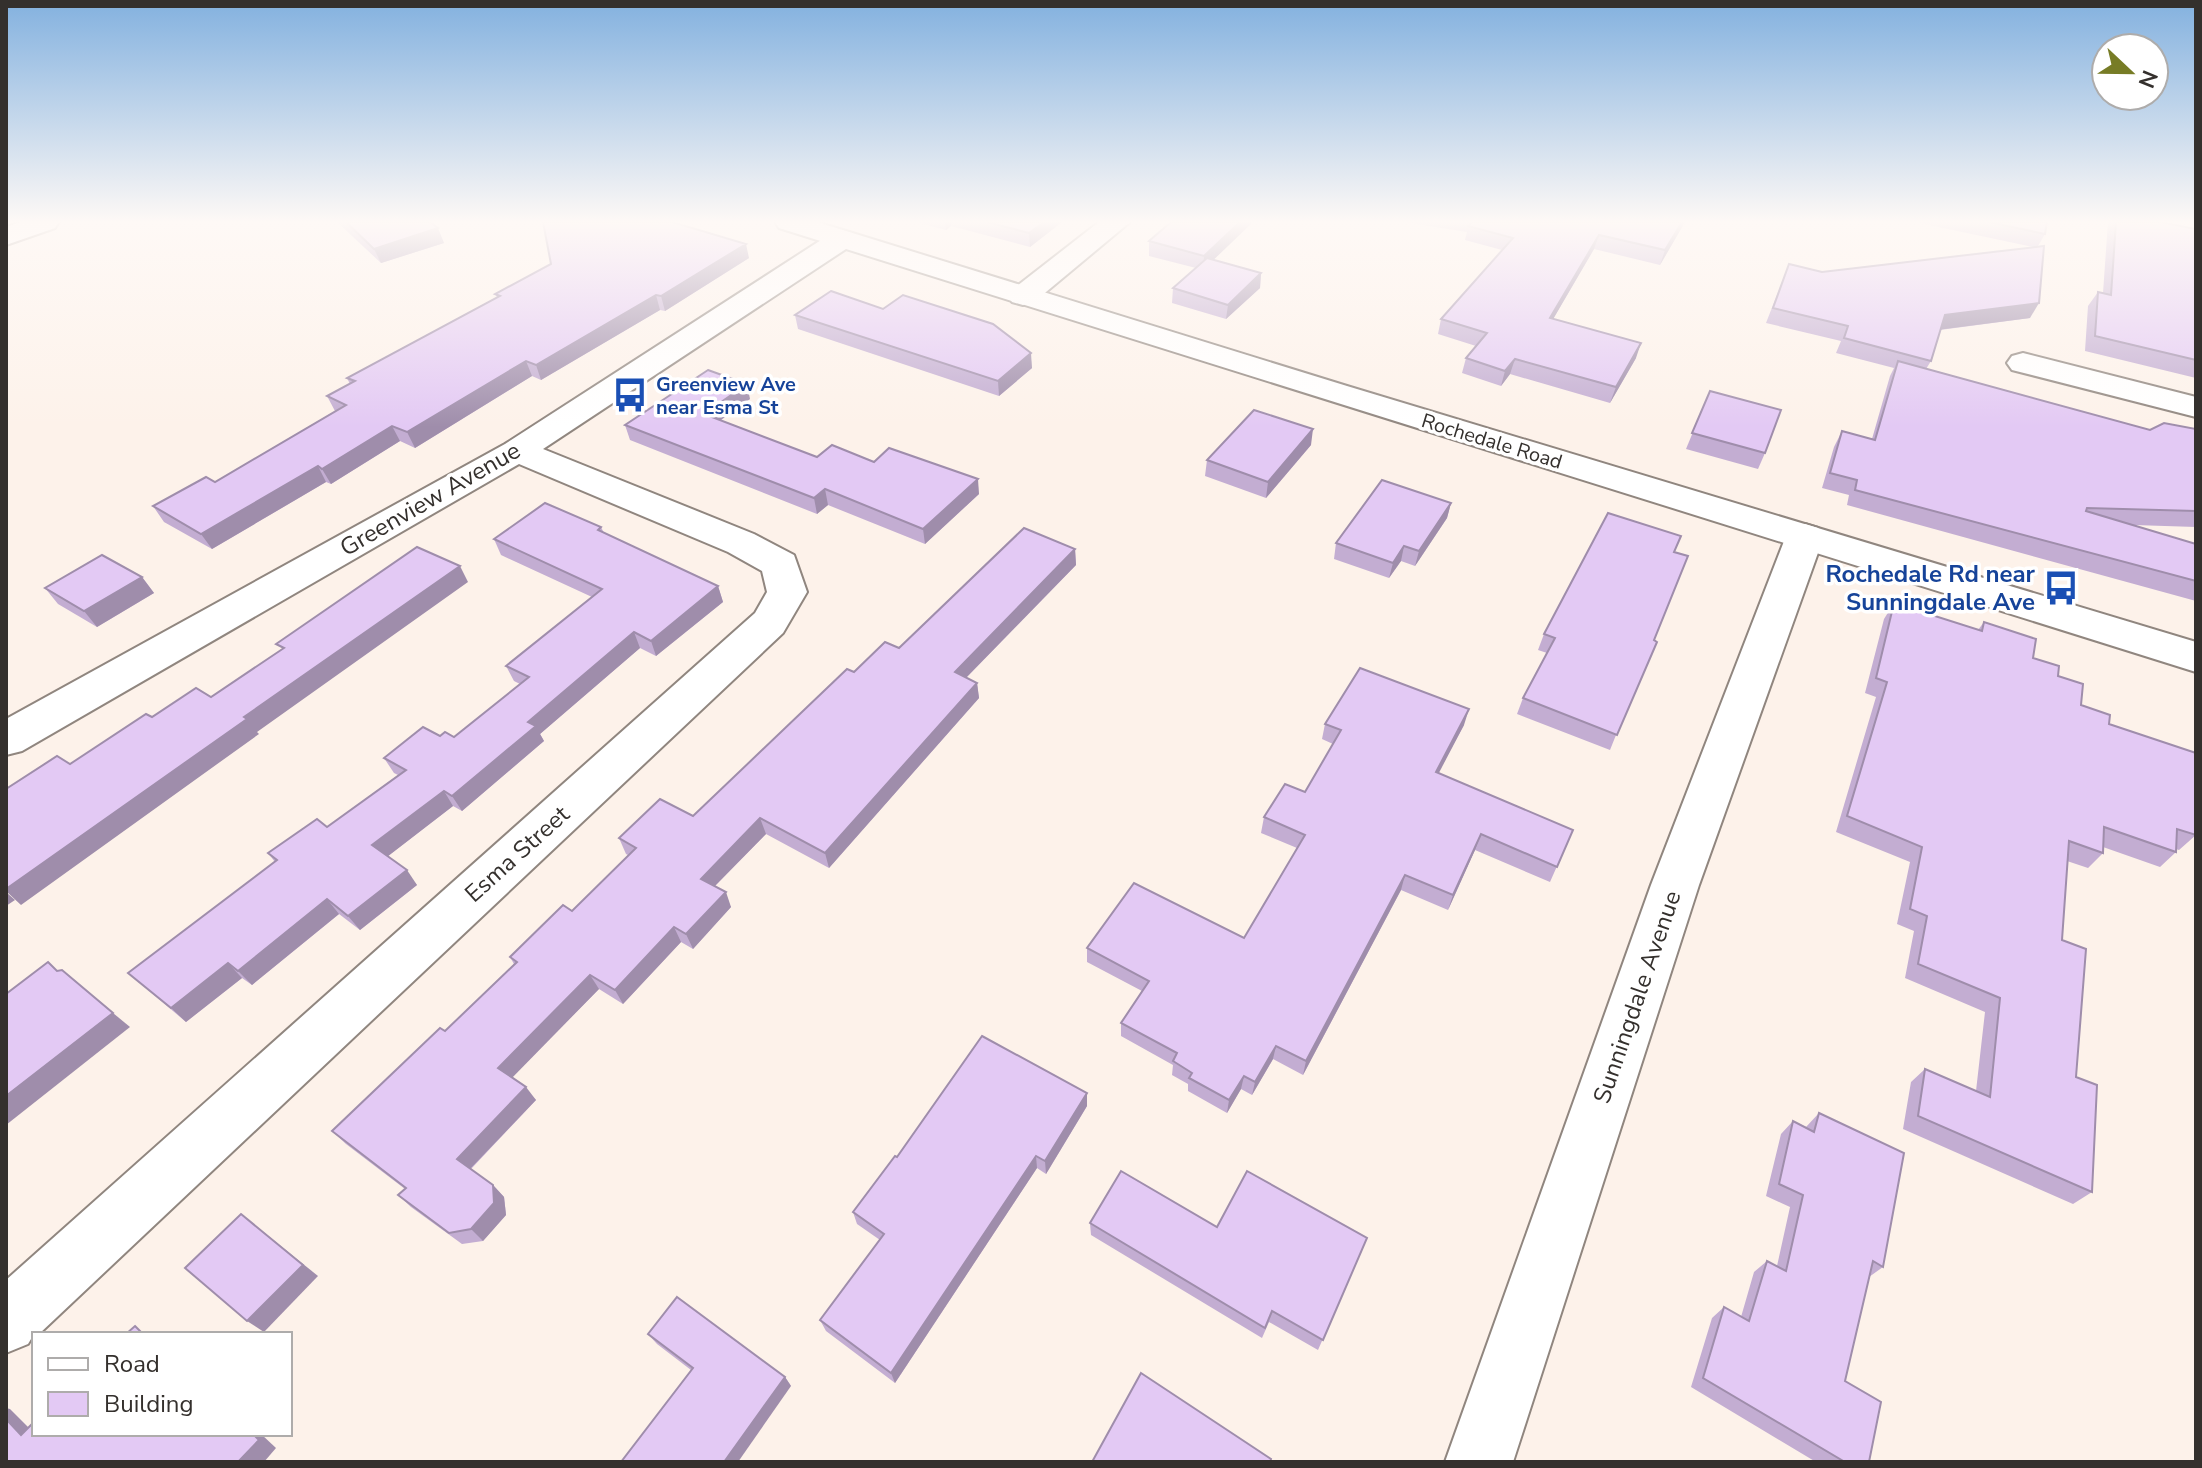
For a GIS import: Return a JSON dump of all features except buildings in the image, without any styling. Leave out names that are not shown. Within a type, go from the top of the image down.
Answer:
[{"type":"street","name":"Greenview Avenue","points":[[6,739],[517,451],[763,291]]},
{"type":"street","name":"Rochedale Road","points":[[1006,291],[2196,657]]},
{"type":"street","points":[[1023,296],[1030,291]]},
{"type":"street","points":[[2023,363],[2196,407]]},
{"type":"street","name":"Esma Street","points":[[6,1322],[769,623],[787,592],[780,564],[741,543],[517,451]]},
{"type":"street","name":"Sunningdale Avenue","points":[[1479,1462],[1675,885],[1805,536]]},
{"type":"place","name":"Greenview Ave near Esma St","points":[[630,395]]},
{"type":"place","name":"Rochedale Rd near Sunningdale Ave","points":[[2061,588]]}]
